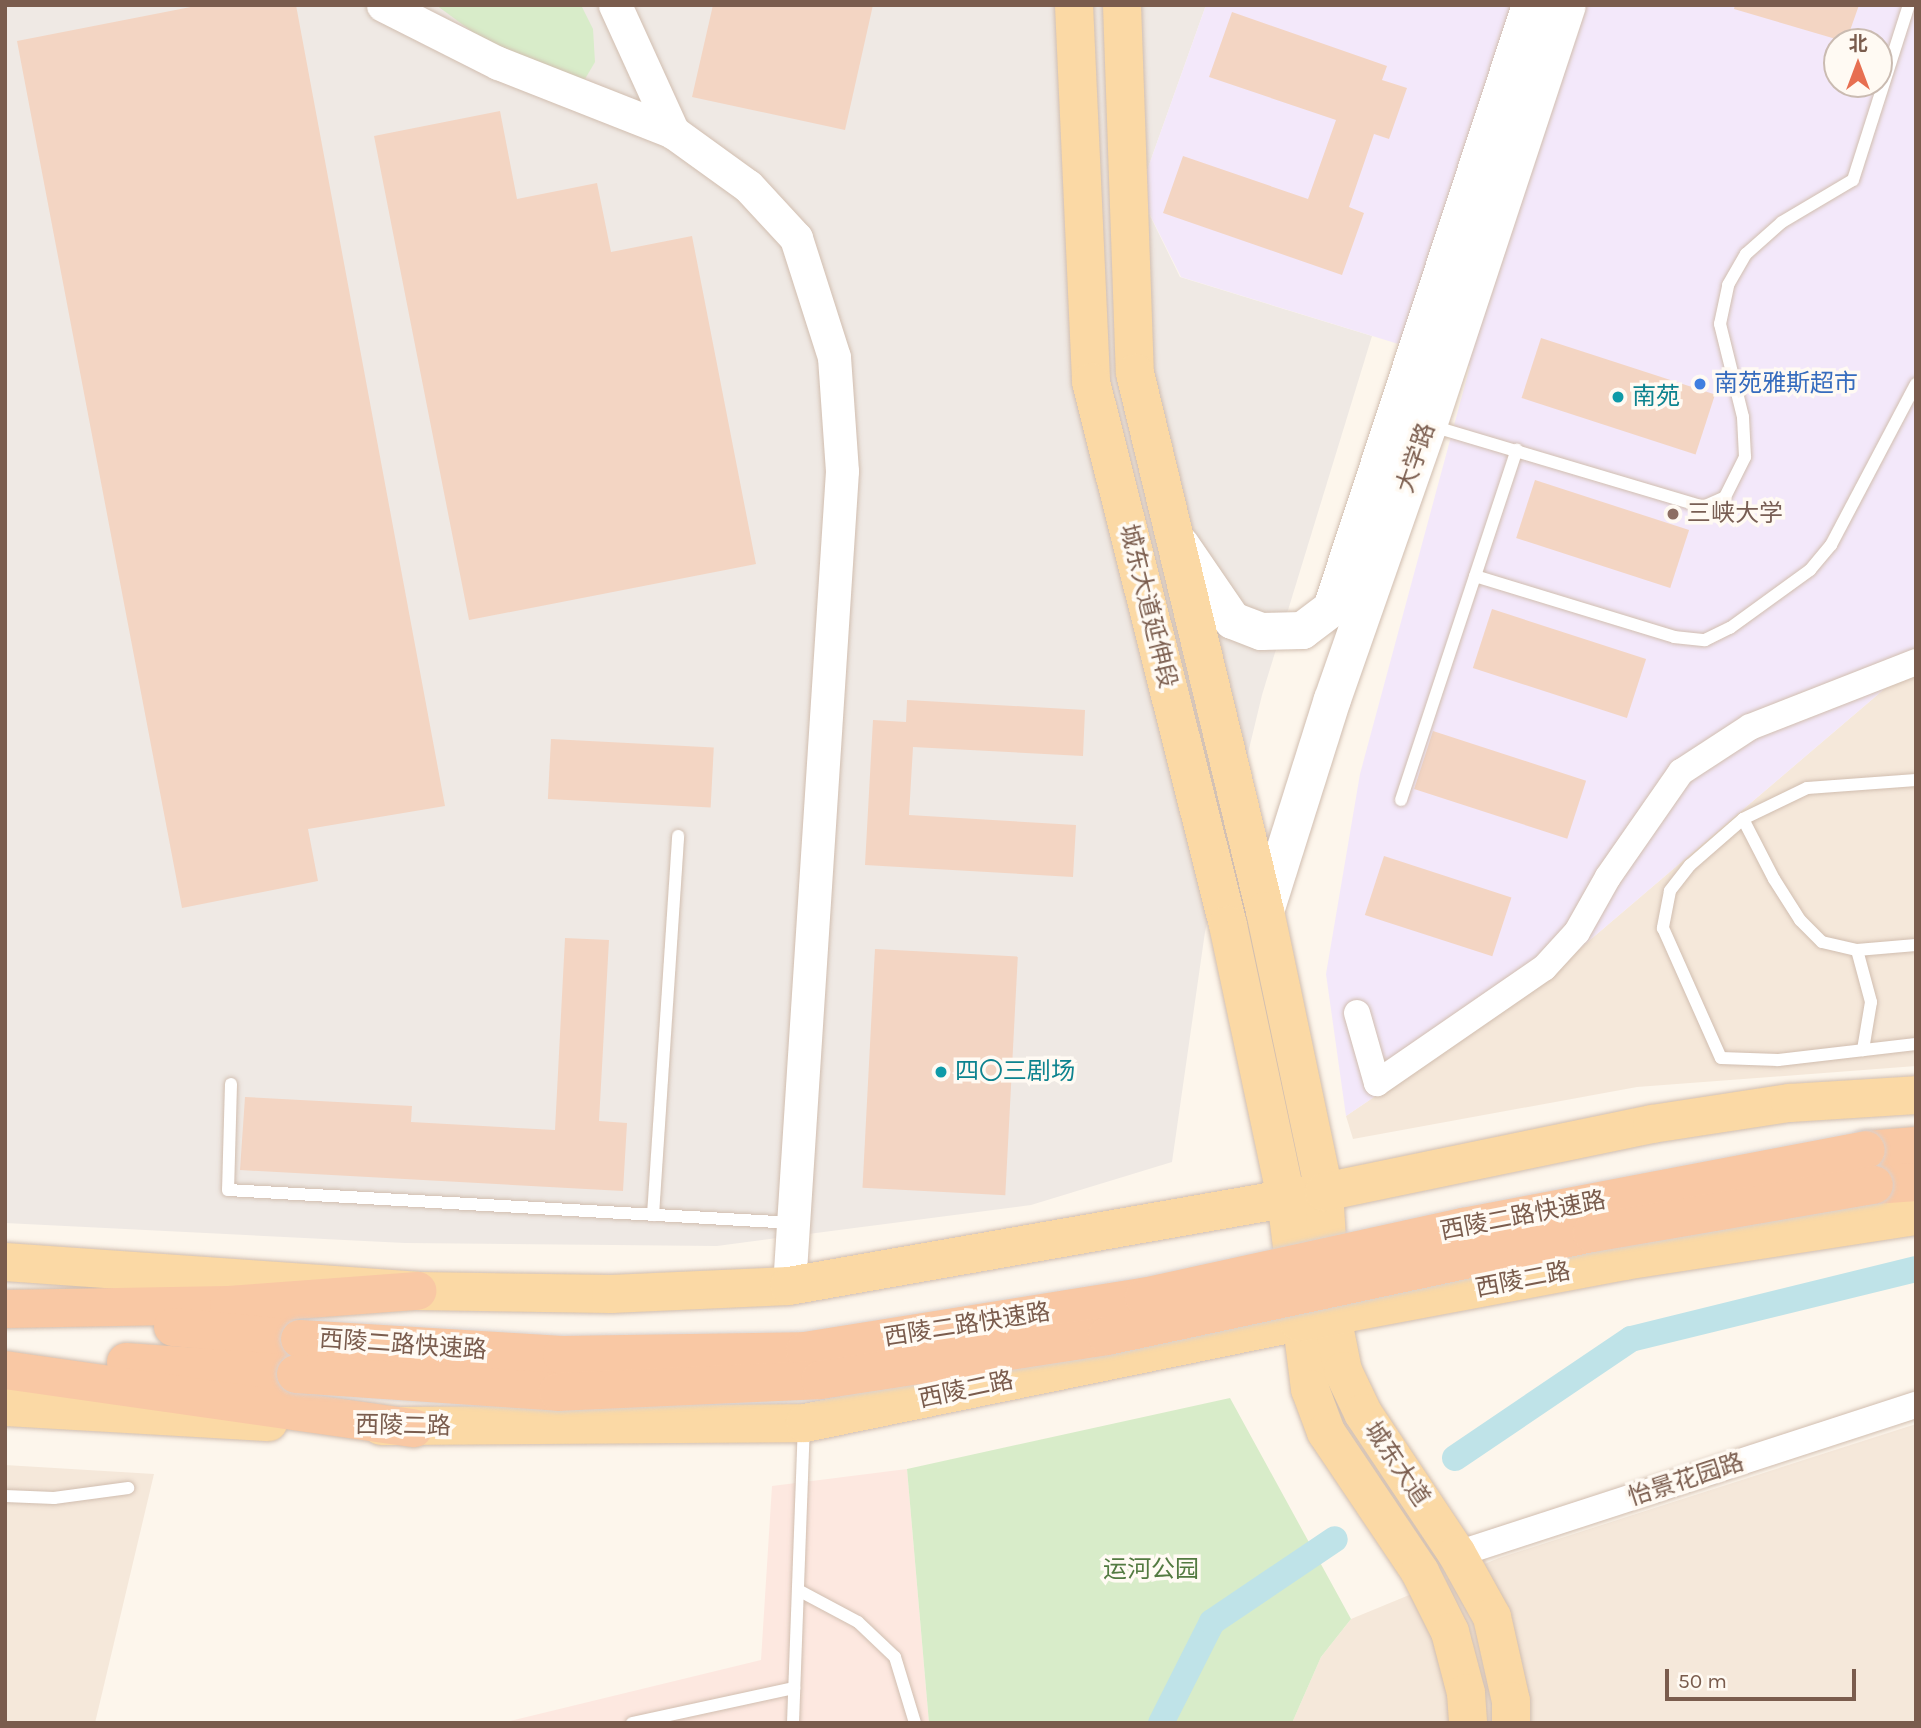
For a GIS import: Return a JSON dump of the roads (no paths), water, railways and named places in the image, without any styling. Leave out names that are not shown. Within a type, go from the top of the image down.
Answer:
[{"type":"highway","name":"西陵二路快速路","points":[[5,1310],[298,1357],[558,1392],[820,1380],[1107,1335],[1592,1233],[1870,1167],[1916,1146]]},
{"type":"highway","name":"西陵二路快速路","points":[[1870,1167],[1916,1182]]},
{"type":"highway","points":[[5,1310],[229,1305],[417,1292]]},
{"type":"highway","name":"西陵二路快速路","points":[[5,1354],[298,1357]]},
{"type":"highway","points":[[5,1370],[414,1428]]},
{"type":"main road","name":"城东大道延伸段","points":[[1074,5],[1091,382],[1228,925],[1286,1199]]},
{"type":"main road","name":"城东大道延伸段","points":[[1122,5],[1135,373],[1265,911],[1324,1192]]},
{"type":"main road","name":"大学路","points":[[1177,541],[1232,620],[1261,631],[1302,630],[1331,608],[1530,5]]},
{"type":"main road","name":"大学路","points":[[1265,911],[1332,699],[1428,425],[1567,5]]},
{"type":"main road","points":[[5,1262],[417,1292],[611,1294],[789,1286],[1324,1192],[1664,1122],[1790,1102],[1916,1095]]},
{"type":"main road","name":"城东大道","points":[[1324,1192],[1310,1389],[1326,1432],[1420,1572],[1450,1632],[1466,1693],[1468,1723]]},
{"type":"main road","name":"城东大道","points":[[1286,1199],[1315,1319],[1363,1413],[1457,1554],[1492,1617],[1511,1701],[1511,1723]]},
{"type":"main road","name":"西陵二路","points":[[5,1408],[414,1428],[805,1423],[1315,1319],[1624,1261],[1916,1216]]},
{"type":"street","points":[[383,5],[498,63],[673,132],[748,186],[796,238],[834,356],[842,471],[789,1286]]},
{"type":"street","points":[[615,5],[673,132]]},
{"type":"street","points":[[1357,1013],[1377,1083],[1544,968],[1577,932],[1608,877],[1681,772],[1750,727],[1916,662]]},
{"type":"street","name":"怡景花园路","points":[[1457,1554],[1916,1405]]},
{"type":"lane","points":[[1428,425],[1703,507],[1725,497],[1745,457],[1743,417],[1720,324],[1728,285],[1746,254],[1782,222],[1853,180],[1909,5]]},
{"type":"lane","points":[[1475,576],[1674,637],[1705,640],[1730,628],[1810,570],[1830,545],[1916,384]]},
{"type":"lane","points":[[1401,800],[1517,450]]},
{"type":"lane","points":[[1916,780],[1807,788],[1743,819],[1690,865],[1670,891],[1663,928],[1721,1058],[1778,1060],[1916,1044]]},
{"type":"lane","points":[[1743,819],[1800,920],[1822,942],[1857,950],[1916,945]]},
{"type":"lane","points":[[653,1215],[678,836]]},
{"type":"lane","points":[[1857,950],[1871,1002],[1863,1050]]},
{"type":"lane","points":[[231,1084],[228,1190],[793,1223]]},
{"type":"lane","points":[[793,1723],[805,1423]]},
{"type":"lane","points":[[5,1496],[54,1498],[128,1488]]},
{"type":"lane","points":[[798,1590],[858,1622],[895,1657],[915,1723]]},
{"type":"lane","points":[[632,1723],[794,1688]]},
{"type":"waterway","points":[[1455,1458],[1631,1339],[1916,1269]]},
{"type":"waterway","points":[[1161,1723],[1212,1622],[1335,1539]]},
{"type":"place","name":"南苑雅斯超市","points":[[1700,384]]},
{"type":"place","name":"南苑","points":[[1618,397]]},
{"type":"place","name":"三峡大学","points":[[1673,514]]},
{"type":"place","name":"四〇三剧场","points":[[941,1072]]},
{"type":"park label","name":"运河公园","points":[[1151,1570]]}]
